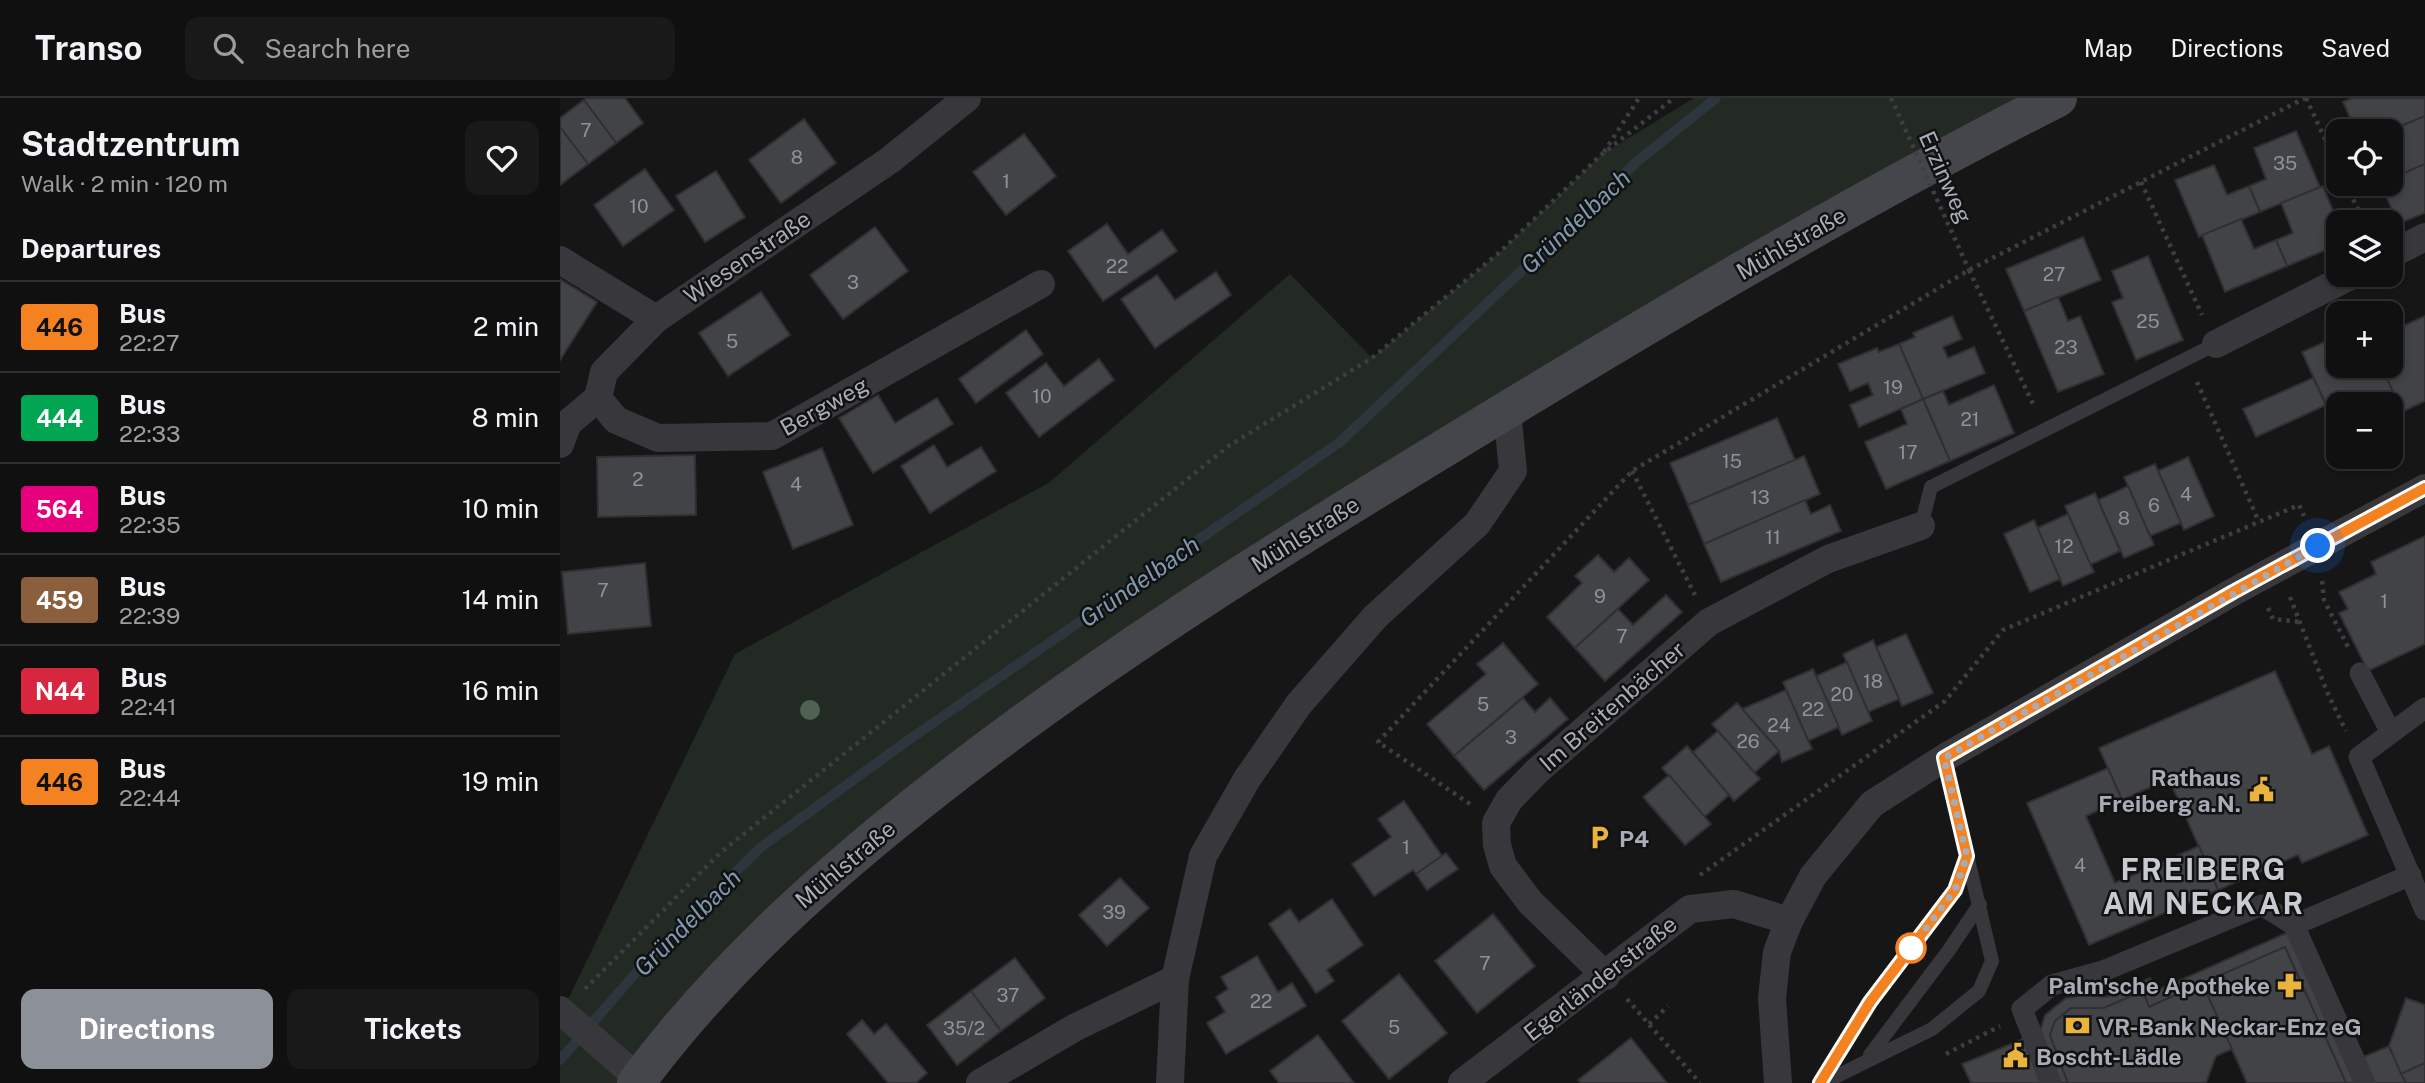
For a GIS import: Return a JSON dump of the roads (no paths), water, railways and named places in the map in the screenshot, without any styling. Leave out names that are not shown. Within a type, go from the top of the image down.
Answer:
[{"type":"main road","name":"Mühlstraße","points":[[629,1074],[791,909],[868,842],[1029,716],[1261,560],[1507,410],[1929,163],[2057,98]]},
{"type":"street","name":"Wiesenstraße","points":[[560,444],[568,423],[598,398],[604,372],[656,319],[890,160],[967,98]]},
{"type":"street","points":[[2403,248],[2425,237]]},
{"type":"street","points":[[560,260],[656,319]]},
{"type":"street","name":"Bergweg","points":[[598,398],[616,420],[658,438],[772,436],[1041,284]]},
{"type":"street","points":[[2216,344],[2328,287]]},
{"type":"street","points":[[1170,1083],[1175,979],[1203,856],[1247,779],[1299,704],[1375,617],[1477,524],[1513,471],[1507,410]]},
{"type":"street","points":[[1779,1083],[1772,998],[1777,953],[1789,921],[1813,876],[1872,804],[1944,758],[2233,592],[2425,488]]},
{"type":"street","name":"Im Breitenbächer","points":[[1606,976],[1530,902],[1503,866],[1497,845],[1496,823],[1509,800],[1536,771],[1709,622],[1828,559],[1921,526]]},
{"type":"street","points":[[2360,673],[2390,732]]},
{"type":"street","points":[[2425,708],[2359,757],[2425,910]]},
{"type":"street","points":[[2294,925],[2411,875]]},
{"type":"street","name":"Egerländerstraße","points":[[1462,1083],[1606,976],[1660,930],[1690,909],[1734,904],[1789,921]]},
{"type":"street","points":[[2051,1083],[2022,1009],[2052,985],[2102,971],[2262,905],[2294,925],[2365,1083]]},
{"type":"street","points":[[981,1083],[1076,1027],[1175,979]]},
{"type":"street","points":[[561,1012],[629,1074]]},
{"type":"lane","points":[[1921,526],[1931,486],[2216,344]]},
{"type":"lane","points":[[1822,1083],[1932,1028],[1979,991],[1992,961],[1944,758]]},
{"type":"lane","points":[[1822,1083],[1870,1002],[1955,890],[1967,856]]},
{"type":"lane","points":[[1867,1059],[1950,950],[1980,904]]},
{"type":"waterway","name":"Gründelbach","points":[[560,1060],[647,960],[760,848],[907,741],[1340,442],[1640,159],[1716,98]]},
{"type":"place","name":"Rathaus Freiberg a.N.","points":[[2261,790]]},
{"type":"place","name":"P4","points":[[1599,838]]},
{"type":"place","name":"Palm'sche Apotheke","points":[[2290,985]]},
{"type":"place","name":"VR-Bank Neckar-Enz eG","points":[[2078,1026]]},
{"type":"place","name":"Boscht-Lädle","points":[[2016,1056]]},
{"type":"district","name":"FREIBERG AM NECKAR","points":[[2204,886]]}]
